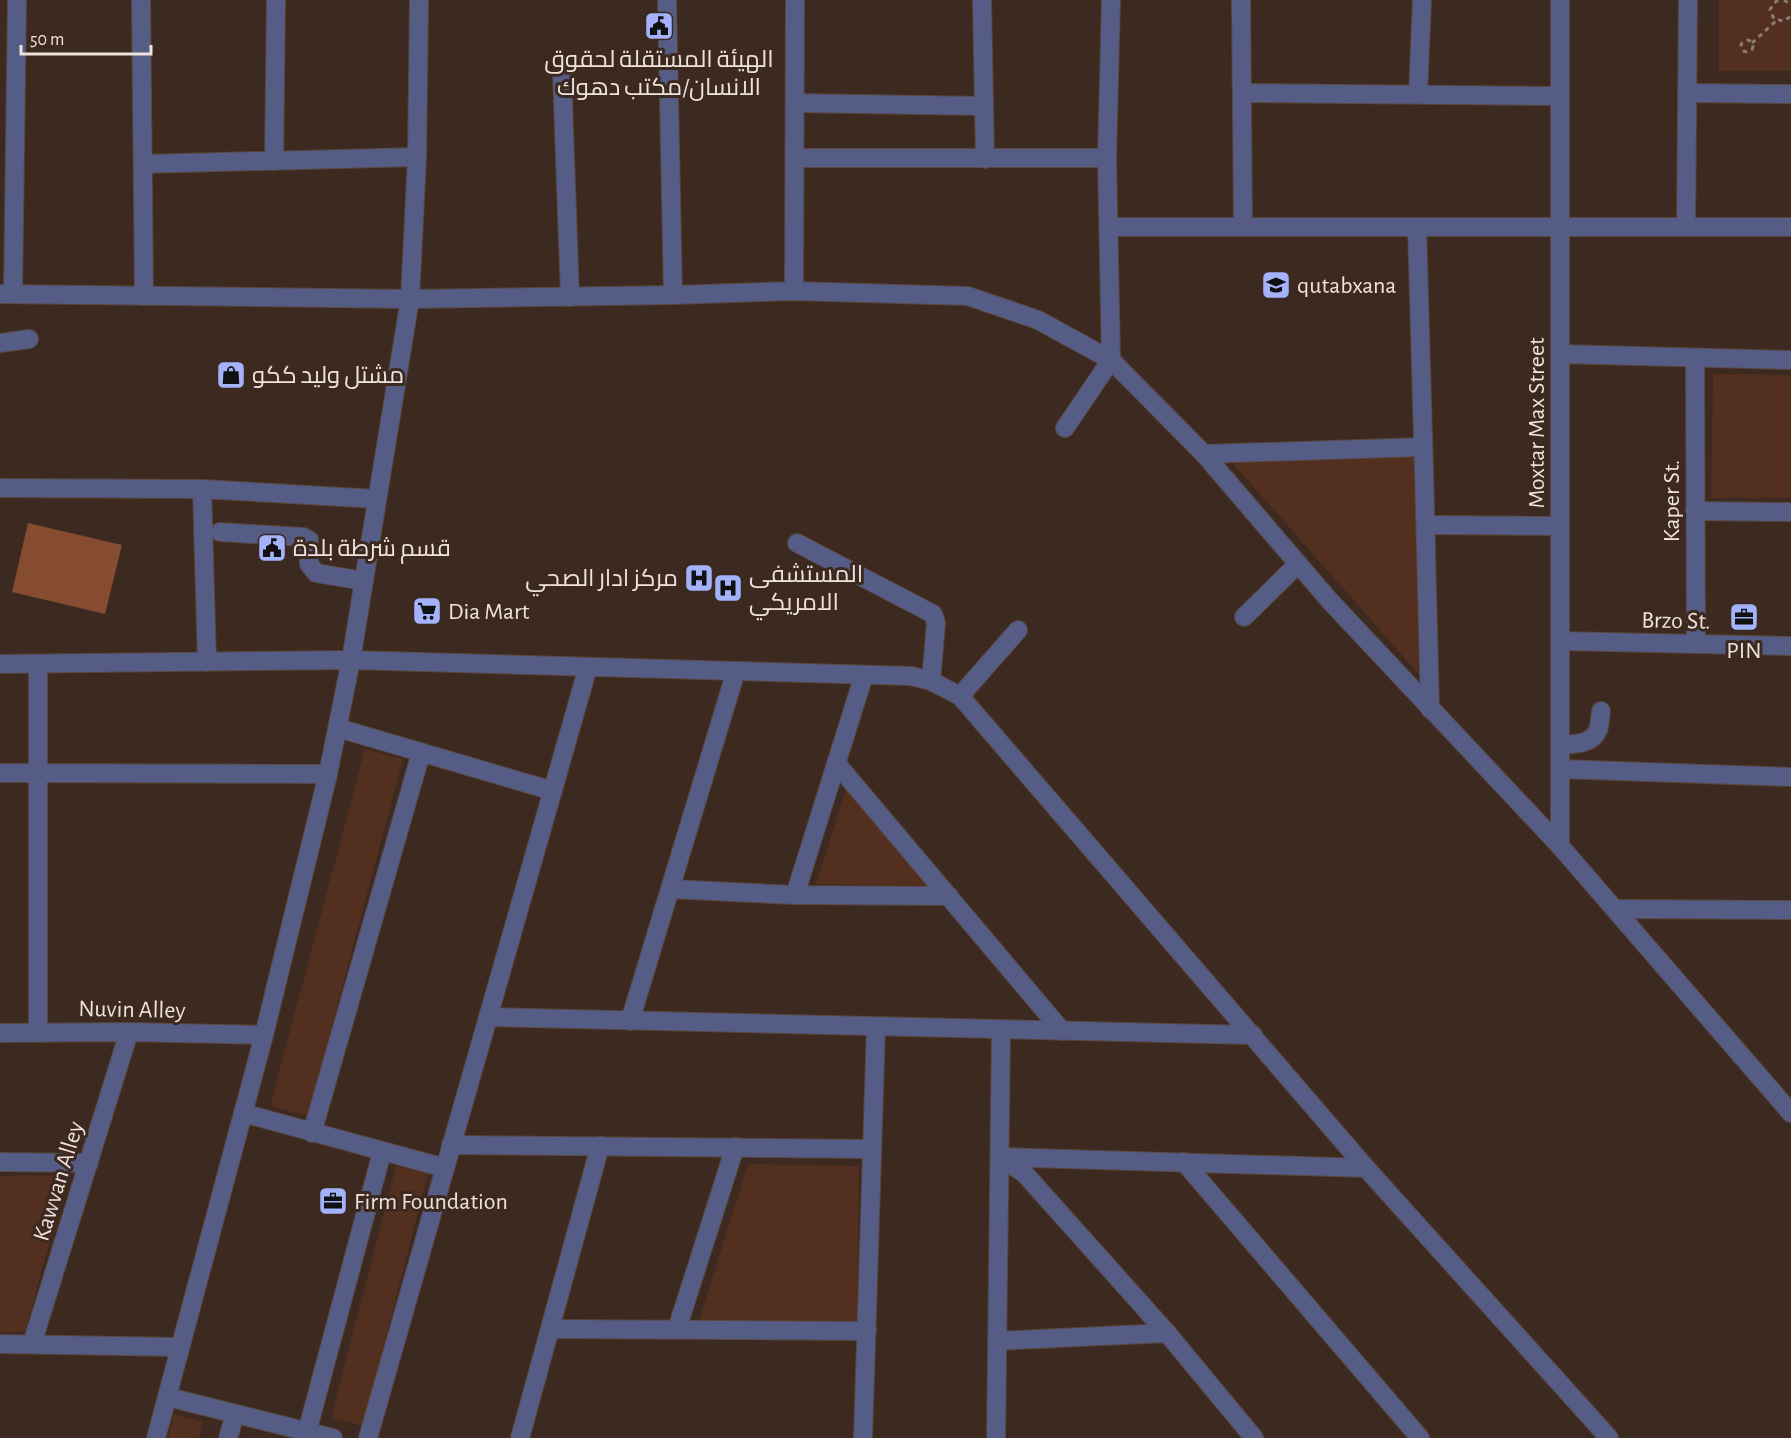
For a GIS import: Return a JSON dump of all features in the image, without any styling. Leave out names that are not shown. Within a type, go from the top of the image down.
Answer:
[{"type":"street","points":[[17,0],[8,102],[7,294],[410,299],[795,291],[968,296],[1038,320],[1111,360],[1204,454],[1330,601],[1560,846],[1791,1113]]},
{"type":"street","points":[[141,0],[144,296]]},
{"type":"street","points":[[274,161],[276,0]]},
{"type":"street","points":[[156,1438],[264,1035],[328,774],[351,660],[410,299],[417,158],[418,0]]},
{"type":"street","points":[[667,0],[673,295]]},
{"type":"street","points":[[795,0],[795,291]]},
{"type":"street","points":[[982,0],[985,159]]},
{"type":"street","points":[[1065,428],[1111,360],[1107,158],[1111,0]]},
{"type":"street","points":[[1241,0],[1243,227]]},
{"type":"street","points":[[1418,94],[1422,0]]},
{"type":"street","name":"Moxtar Max Street","points":[[1560,0],[1560,846]]},
{"type":"street","points":[[1686,227],[1688,0]]},
{"type":"street","points":[[562,73],[570,297]]},
{"type":"street","points":[[1242,93],[1560,96]]},
{"type":"street","points":[[1688,93],[1791,94]]},
{"type":"street","points":[[795,103],[984,106]]},
{"type":"street","points":[[143,164],[417,158]]},
{"type":"street","points":[[795,158],[1107,158]]},
{"type":"street","points":[[1108,226],[1791,227]]},
{"type":"street","points":[[1417,227],[1422,447],[1427,525],[1430,709]]},
{"type":"street","points":[[0,343],[29,339]]},
{"type":"street","points":[[1560,354],[1791,360]]},
{"type":"street","name":"Kaper St.","points":[[1695,358],[1696,644]]},
{"type":"street","points":[[1204,454],[1422,447]]},
{"type":"street","points":[[0,489],[202,489],[377,499]]},
{"type":"street","points":[[202,489],[207,662]]},
{"type":"street","points":[[1695,511],[1791,512]]},
{"type":"street","points":[[1427,525],[1560,526]]},
{"type":"street","points":[[220,531],[303,537],[309,540],[309,564],[316,573],[364,581]]},
{"type":"street","points":[[797,543],[933,614],[936,623],[931,681]]},
{"type":"street","points":[[1244,617],[1298,564]]},
{"type":"street","points":[[960,696],[1018,630]]},
{"type":"street","name":"Brzo St.","points":[[1560,641],[1791,646]]},
{"type":"street","points":[[0,664],[351,660],[911,676],[931,681],[960,696],[1366,1168],[1609,1438]]},
{"type":"street","points":[[38,664],[38,1033]]},
{"type":"street","points":[[368,1438],[588,667]]},
{"type":"street","points":[[630,1021],[736,671]]},
{"type":"street","points":[[795,896],[864,675]]},
{"type":"street","points":[[1560,746],[1584,743],[1592,737],[1598,730],[1600,711]]},
{"type":"street","points":[[338,728],[553,791]]},
{"type":"street","points":[[312,1133],[422,753]]},
{"type":"street","points":[[836,763],[1062,1031]]},
{"type":"street","points":[[1560,769],[1791,777]]},
{"type":"street","points":[[0,773],[328,774]]},
{"type":"street","points":[[670,889],[795,896],[949,896]]},
{"type":"street","points":[[1615,909],[1791,910]]},
{"type":"street","points":[[488,1017],[1253,1035]]},
{"type":"street","points":[[863,1438],[876,1027]]},
{"type":"street","points":[[996,1438],[1001,1030]]},
{"type":"street","name":"Nuvin Alley","points":[[0,1033],[129,1032],[264,1035]]},
{"type":"street","name":"Kawvan Alley","points":[[33,1344],[129,1032]]},
{"type":"street","points":[[243,1113],[445,1168]]},
{"type":"street","points":[[451,1145],[872,1149]]},
{"type":"street","points":[[520,1438],[600,1146]]},
{"type":"street","points":[[677,1329],[735,1147]]},
{"type":"street","points":[[307,1432],[382,1152]]},
{"type":"street","points":[[999,1157],[1366,1168]]},
{"type":"street","points":[[999,1157],[1025,1174],[1167,1334],[1254,1438]]},
{"type":"street","points":[[0,1162],[89,1163]]},
{"type":"street","points":[[1184,1162],[1420,1438]]},
{"type":"street","points":[[550,1329],[867,1331]]},
{"type":"street","points":[[997,1341],[1167,1334]]},
{"type":"street","points":[[0,1344],[180,1347]]},
{"type":"street","points":[[168,1397],[333,1438]]},
{"type":"street","points":[[228,1438],[235,1414]]},
{"type":"path","points":[[1776,0],[1771,7],[1771,13],[1777,20],[1784,21],[1790,18]]},
{"type":"path","points":[[1784,0],[1791,4]]},
{"type":"path","points":[[1752,43],[1749,40],[1743,41],[1740,47],[1742,51],[1750,52],[1753,47],[1752,43],[1777,20]]},
{"type":"shaded area","points":[[1719,0],[1791,0],[1791,71],[1719,71]]},
{"type":"shaded area","points":[[1713,374],[1791,375],[1791,498],[1711,498]]},
{"type":"shaded area","points":[[1415,456],[1423,679],[1230,460]]},
{"type":"shaded area","points":[[365,749],[403,759],[308,1116],[270,1106]]},
{"type":"shaded area","points":[[847,786],[927,886],[816,884]]},
{"type":"shaded area","points":[[748,1164],[859,1166],[857,1323],[699,1321]]},
{"type":"shaded area","points":[[396,1166],[428,1174],[363,1426],[331,1418]]},
{"type":"shaded area","points":[[68,1175],[25,1332],[0,1332],[0,1176]]},
{"type":"shaded area","points":[[174,1414],[203,1422],[199,1438],[168,1438]]},
{"type":"building","points":[[28,523],[122,545],[105,614],[12,592]]},
{"type":"place","name":"الهيئة المستقلة لحقوق الانسان/مكتب دهوك","points":[[659,26]]},
{"type":"place","name":"qutabxana","points":[[1276,285]]},
{"type":"place","name":"مشتل وليد ككو","points":[[231,375]]},
{"type":"place","name":"قسم شرطة بلدة","points":[[272,548]]},
{"type":"place","name":"مركز ادار الصحي","points":[[699,578]]},
{"type":"place","name":"المستشفى الامريكي","points":[[728,588]]},
{"type":"place","name":"Dia Mart","points":[[427,611]]},
{"type":"place","name":"PIN","points":[[1744,617]]},
{"type":"place","name":"Firm Foundation","points":[[333,1201]]}]
